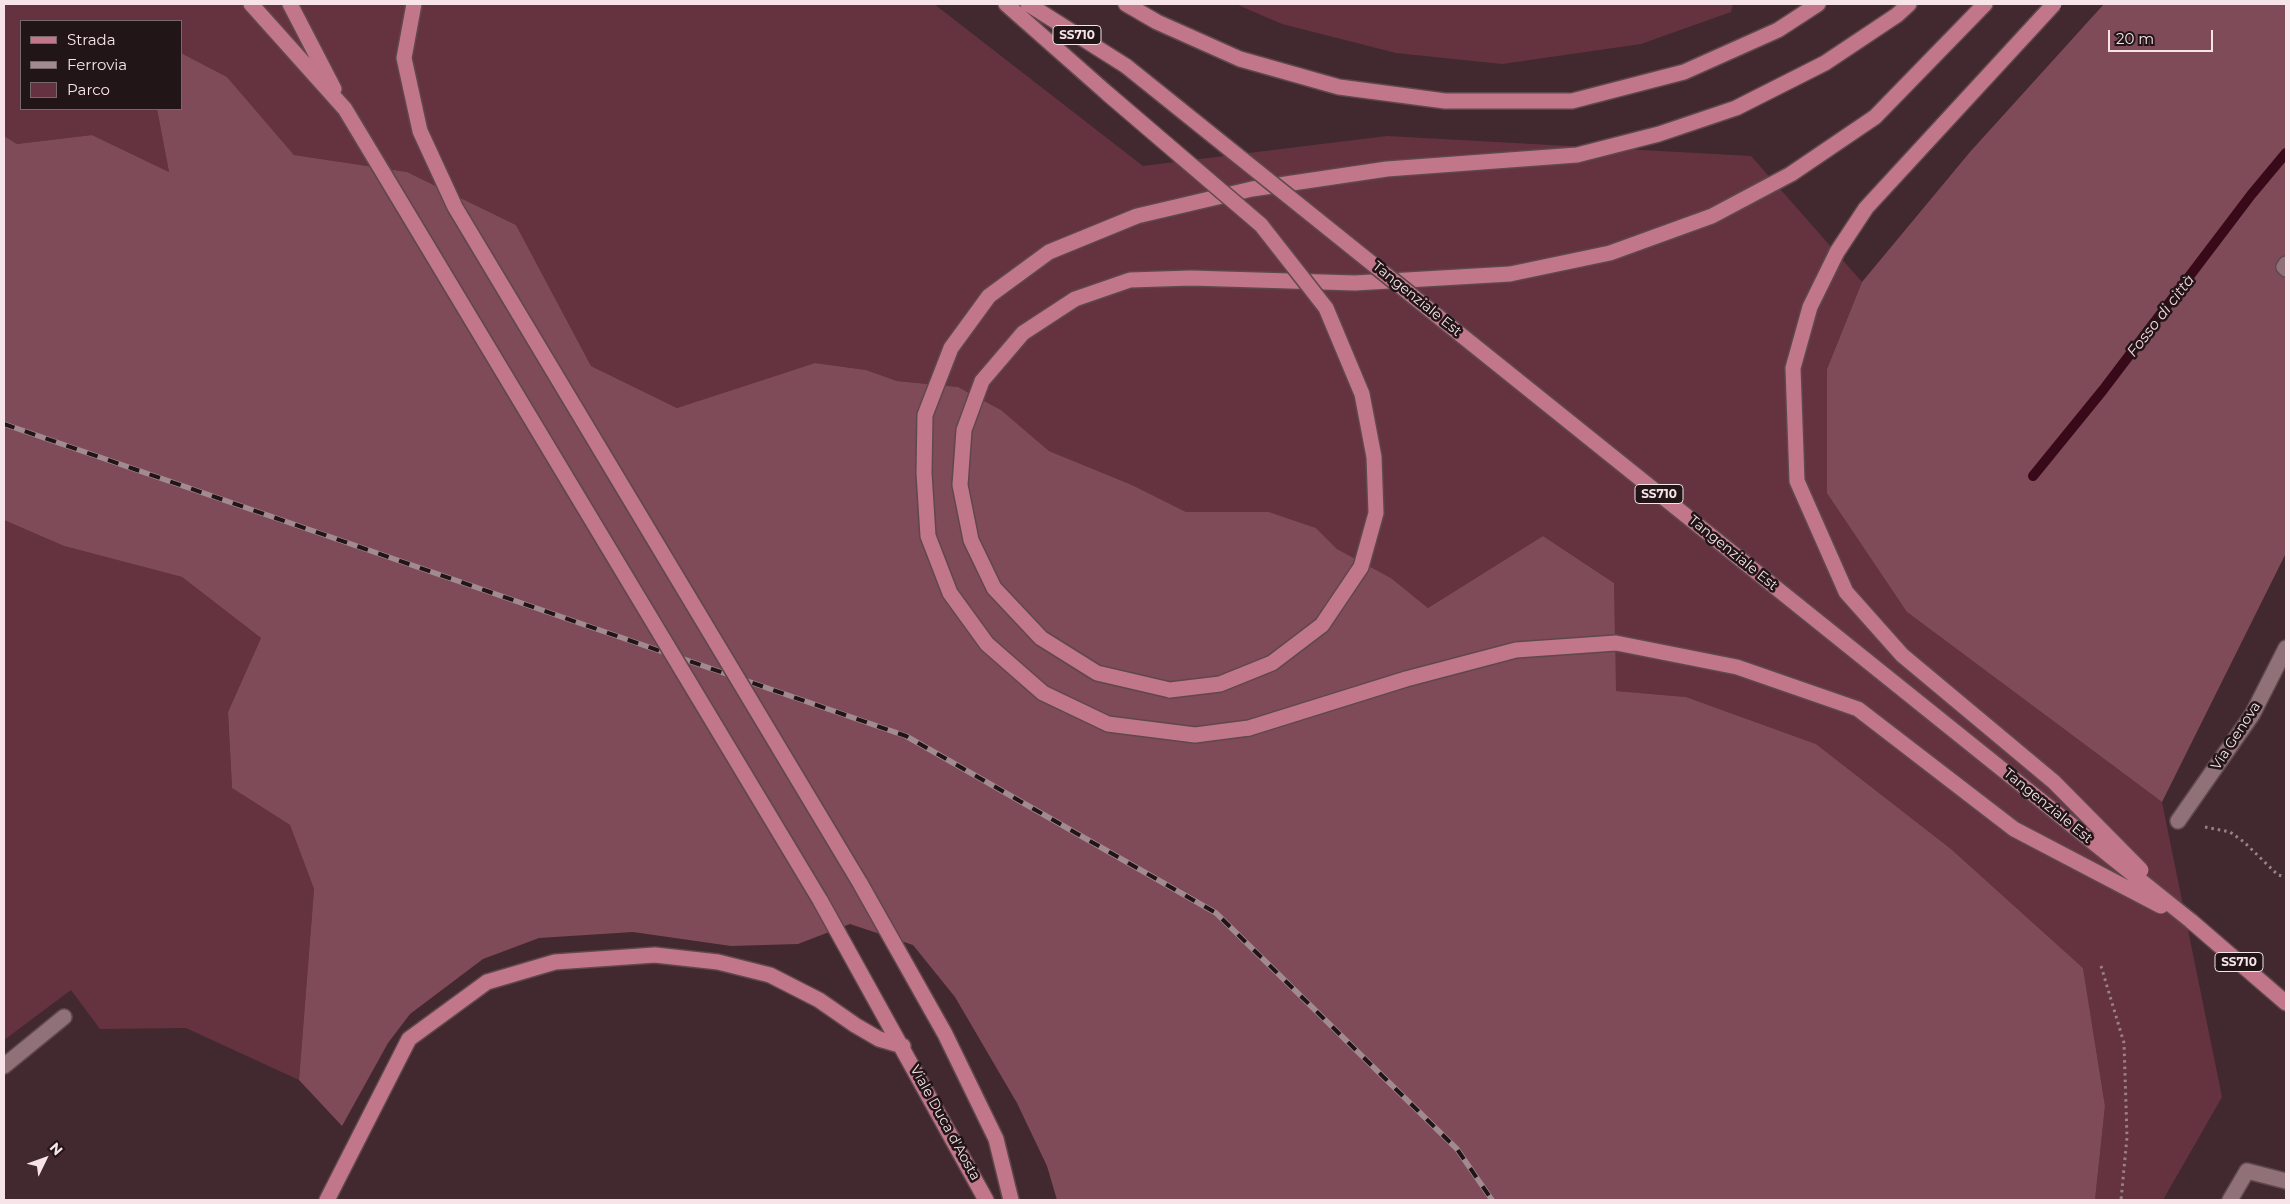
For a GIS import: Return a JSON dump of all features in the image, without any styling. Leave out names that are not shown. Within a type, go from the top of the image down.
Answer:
[{"type":"main road","points":[[251,4],[345,110]]},
{"type":"main road","points":[[290,4],[345,110]]},
{"type":"main road","points":[[414,4],[404,58],[420,131],[455,207],[860,883],[945,1034],[996,1140],[1010,1200]]},
{"type":"main road","points":[[1006,4],[1261,225],[1278,248],[1296,270],[1302,278],[1308,286],[1326,308],[1362,394],[1374,457],[1376,513],[1362,567],[1322,625],[1272,663],[1220,684],[1170,690],[1097,673],[1041,638],[994,588],[971,540],[960,485],[964,430],[982,381],[1023,333],[1075,299],[1130,280],[1191,278],[1287,281],[1297,281],[1306,281],[1355,283],[1510,274],[1610,253],[1712,216],[1791,174],[1875,118],[1985,4]]},
{"type":"main road","name":"Tangenziale Est","points":[[1028,4],[1126,66],[2192,921],[2286,1003]]},
{"type":"main road","points":[[1126,4],[1157,22],[1240,59],[1339,87],[1444,101],[1572,101],[1684,72],[1778,30],[1818,4]]},
{"type":"main road","points":[[1910,4],[1897,15],[1825,63],[1736,108],[1658,134],[1577,155],[1387,169],[1252,189],[1137,216],[1048,252],[989,296],[951,348],[925,415],[924,473],[928,536],[950,593],[986,644],[1043,693],[1108,724],[1195,735],[1248,728],[1406,679],[1516,650],[1616,643],[1738,667],[1858,709],[2014,829],[2192,921]]},
{"type":"main road","points":[[2054,4],[1872,201],[1837,252],[1810,308],[1793,368],[1797,481],[1846,592],[1902,655],[2054,782],[2192,921]]},
{"type":"main road","name":"Viale Duca d'Aosta","points":[[345,110],[820,900],[903,1046],[986,1200]]},
{"type":"main road","points":[[327,1200],[409,1039],[487,982],[555,962],[654,955],[718,962],[770,975],[819,1000],[855,1025],[879,1038],[903,1046]]},
{"type":"street","points":[[2286,264],[2284,267],[2286,269]]},
{"type":"street","name":"Via Genova","points":[[2180,819],[2252,715],[2286,648]]},
{"type":"street","points":[[4,1066],[64,1017]]},
{"type":"street","points":[[2230,1200],[2247,1171],[2286,1181]]},
{"type":"path","points":[[2180,819],[2230,832],[2244,842],[2278,875],[2286,877]]},
{"type":"path","points":[[2101,966],[2124,1043],[2126,1138],[2121,1200]]},
{"type":"green space","points":[[4,4],[934,4],[1143,166],[1387,136],[1751,156],[1862,282],[1827,369],[1907,612],[2162,802],[2222,1097],[2163,1200],[2095,1200],[2105,1106],[2083,968],[1951,849],[1816,744],[1686,697],[1615,691],[1614,583],[1543,536],[1428,608],[1391,578],[1337,549],[1316,528],[1269,512],[1186,512],[1132,485],[1049,451],[1001,410],[958,387],[897,381],[866,370],[815,363],[677,408],[591,366],[516,225],[407,172],[294,155],[227,77],[182,54],[182,20],[20,20],[20,110],[157,110],[169,172],[92,135],[17,144],[4,136]]},
{"type":"green space","points":[[1236,4],[1733,4],[1731,12],[1641,44],[1502,64],[1396,53],[1282,24]]},
{"type":"green space","points":[[4,520],[64,546],[182,577],[261,638],[228,712],[232,788],[290,825],[314,889],[299,1080],[186,1028],[100,1029],[71,990],[4,1040]]},
{"type":"shaded area","points":[[2104,4],[2286,4],[2286,553],[2162,802],[1907,612],[1827,493],[1827,369],[1862,282],[1970,152]]},
{"type":"shaded area","points":[[182,54],[227,77],[294,155],[407,172],[516,225],[591,366],[677,408],[815,363],[866,370],[897,381],[958,387],[1001,410],[1049,451],[1132,485],[1186,512],[1269,512],[1316,528],[1337,549],[1391,578],[1428,608],[1543,536],[1614,583],[1616,691],[1686,697],[1816,744],[1951,849],[2083,968],[2105,1106],[2095,1200],[1057,1200],[1047,1166],[1017,1103],[955,997],[913,945],[850,924],[798,944],[731,946],[633,932],[539,938],[483,959],[410,1014],[388,1043],[342,1126],[299,1080],[314,889],[290,825],[232,788],[228,712],[261,638],[182,577],[64,546],[4,520],[4,136],[17,144],[92,135],[169,172],[157,110],[182,110]]},
{"type":"waterway","name":"Fosso di città","points":[[2033,476],[2103,390],[2251,195],[2286,153]]},
{"type":"railway","points":[[4,424],[906,736],[1216,913],[1457,1149],[1492,1200]]}]
